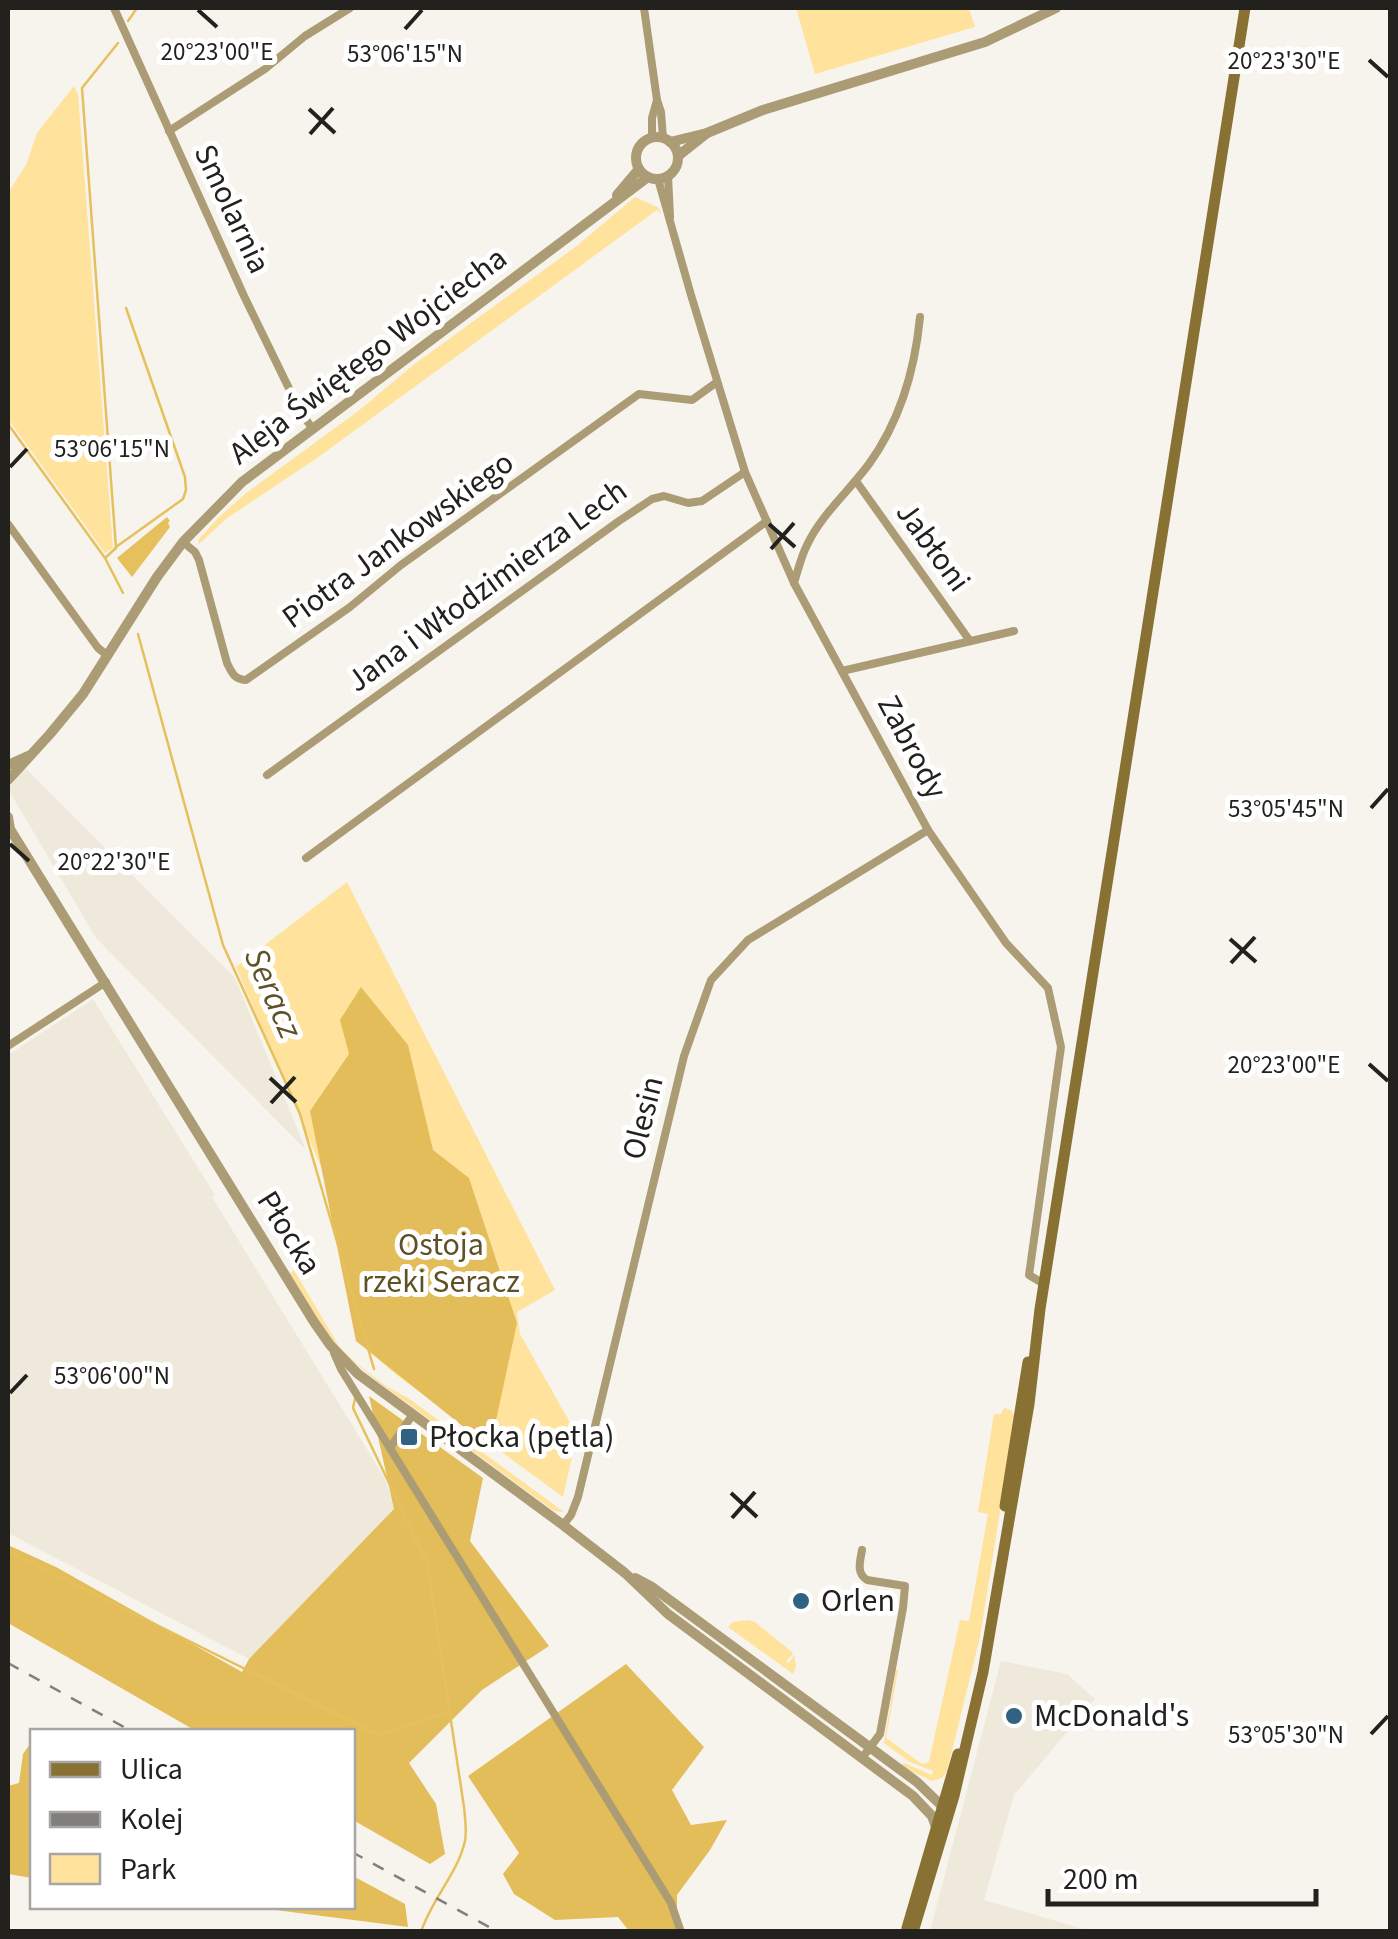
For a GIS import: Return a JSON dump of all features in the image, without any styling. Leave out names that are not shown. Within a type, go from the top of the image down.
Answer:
[{"type":"main road","points":[[909,1932],[974,1717],[1000,1570],[1021,1403],[1040,1309],[1245,8]]},
{"type":"main road","points":[[909,1932],[988,1633]]},
{"type":"street","name":"Smolarnia","points":[[114,8],[244,296],[312,428]]},
{"type":"street","points":[[168,131],[350,8]]},
{"type":"street","points":[[644,8],[657,100],[652,118],[661,139],[678,156]]},
{"type":"street","points":[[708,132],[678,156],[676,167],[658,177],[636,163],[641,145],[708,132],[763,110],[985,42],[1056,8]]},
{"type":"street","name":"Aleja Świętego Wojciecha","points":[[610,204],[639,168]]},
{"type":"street","name":"Zabrody","points":[[658,177],[745,472],[794,582],[928,830],[1006,942],[1048,988],[1060,1047],[1029,1275],[1044,1284]]},
{"type":"street","name":"Aleja Świętego Wojciecha","points":[[8,780],[64,718],[184,542],[242,482],[610,204],[658,177]]},
{"type":"street","points":[[794,582],[807,545],[872,460],[905,396],[920,317]]},
{"type":"street","name":"Piotra Jankowskiego","points":[[184,542],[199,560],[232,675],[246,680],[639,394],[692,400],[718,382]]},
{"type":"street","name":"Jana i Włodzimierza Lech","points":[[267,775],[652,499],[664,496],[688,504],[702,501],[745,472]]},
{"type":"street","name":"Jabłoni","points":[[856,481],[970,641]]},
{"type":"street","points":[[306,858],[767,521]]},
{"type":"street","points":[[8,524],[79,623],[107,655]]},
{"type":"street","name":"Jabłoni","points":[[842,671],[1014,631]]},
{"type":"street","name":"Aleja Świętego Wojciecha","points":[[8,765],[28,755]]},
{"type":"street","name":"Płocka","points":[[8,825],[330,1344],[358,1374],[564,1525],[625,1573],[668,1614],[913,1796],[932,1816],[936,1828]]},
{"type":"street","name":"Olesin","points":[[564,1525],[578,1498],[684,1056],[710,980],[748,940],[928,830]]},
{"type":"street","points":[[8,1046],[106,982]]},
{"type":"street","points":[[330,1344],[341,1369],[671,1902],[681,1932]]},
{"type":"street","points":[[390,1448],[412,1414]]},
{"type":"street","points":[[862,1550],[862,1577],[905,1586],[880,1734],[862,1758]]},
{"type":"street","name":"Płocka","points":[[625,1573],[652,1587],[917,1782],[944,1811]]},
{"type":"street","points":[[711,1647],[716,1633]]},
{"type":"street","points":[[785,1702],[793,1690]]},
{"type":"street","points":[[917,1782],[937,1785],[952,1775]]},
{"type":"street","name":"Płocka","points":[[913,1796],[944,1811]]},
{"type":"shaded area","points":[[167,517],[170,527],[132,577],[117,558]]},
{"type":"shaded area","points":[[25,768],[235,978],[306,1150],[96,938],[8,789]]},
{"type":"shaded area","points":[[93,999],[384,1477],[395,1508],[249,1659],[8,1533],[8,1055]]},
{"type":"shaded area","points":[[1001,1661],[1067,1674],[1095,1699],[1014,1795],[984,1900],[1090,1931],[930,1931]]},
{"type":"green space","points":[[796,8],[969,8],[975,27],[815,74]]},
{"type":"green space","points":[[74,86],[78,94],[113,548],[105,553],[8,419],[8,193],[26,165],[37,133]]},
{"type":"green space","points":[[635,197],[659,208],[661,214],[657,210],[317,458],[226,519],[199,544],[198,540],[219,517],[246,493],[574,248]]},
{"type":"green space","name":"Ostoja rzeki Seracz","points":[[347,882],[555,1290],[517,1312],[520,1334],[577,1435],[563,1497],[370,1352],[335,1200],[236,967]]},
{"type":"green space","points":[[361,987],[408,1045],[433,1150],[469,1178],[517,1323],[490,1448],[356,1341],[310,1111],[349,1054],[340,1020]]},
{"type":"green space","points":[[294,1270],[340,1348],[356,1363],[564,1512],[554,1511],[381,1384],[348,1357],[338,1347],[312,1311],[290,1273]]},
{"type":"green space","points":[[369,1396],[483,1478],[470,1541],[549,1646],[482,1690],[409,1763],[436,1804],[445,1854],[430,1864],[355,1821],[355,1729],[193,1729],[8,1623],[8,1545],[56,1567],[242,1672],[249,1659],[394,1509]]},
{"type":"green space","points":[[1004,1408],[1015,1417],[980,1637],[947,1771],[942,1778],[932,1781],[900,1766],[904,1763],[932,1775],[933,1771],[910,1762],[884,1743],[896,1670],[886,1738],[922,1764],[929,1762],[960,1620],[969,1621],[988,1514],[978,1512],[994,1414],[1001,1414]]},
{"type":"green space","points":[[748,1620],[791,1651],[793,1654],[786,1661],[789,1663],[794,1655],[793,1674],[728,1627],[733,1622]]},
{"type":"green space","points":[[626,1664],[704,1747],[672,1790],[691,1825],[727,1820],[677,1895],[677,1931],[629,1931],[618,1917],[555,1920],[514,1894],[503,1874],[519,1853],[468,1776]]},
{"type":"green space","points":[[30,1744],[30,1878],[8,1874],[8,1786],[19,1783],[23,1754]]},
{"type":"green space","points":[[355,1877],[405,1904],[408,1927],[268,1909],[355,1909]]},
{"type":"waterway","points":[[128,21],[137,8]]},
{"type":"waterway","points":[[105,558],[116,548],[82,88],[118,43]]},
{"type":"waterway","points":[[116,547],[183,499],[186,490],[185,477],[126,308]]},
{"type":"waterway","name":"Seracz","points":[[8,424],[105,558],[123,593]]},
{"type":"waterway","name":"Seracz","points":[[138,634],[223,945],[300,1114],[374,1369]]},
{"type":"waterway","name":"Seracz","points":[[355,1399],[353,1408],[427,1562],[464,1807],[466,1833],[462,1853],[421,1932]]},
{"type":"waterway","points":[[8,1551],[378,1735],[449,1712]]},
{"type":"railway","points":[[8,1663],[128,1729]]},
{"type":"railway","points":[[355,1854],[498,1932]]},
{"type":"place","name":"Płocka (pętla)","points":[[409,1437]]},
{"type":"place","name":"Orlen","points":[[801,1601]]},
{"type":"place","name":"McDonald's","points":[[1014,1716]]}]
